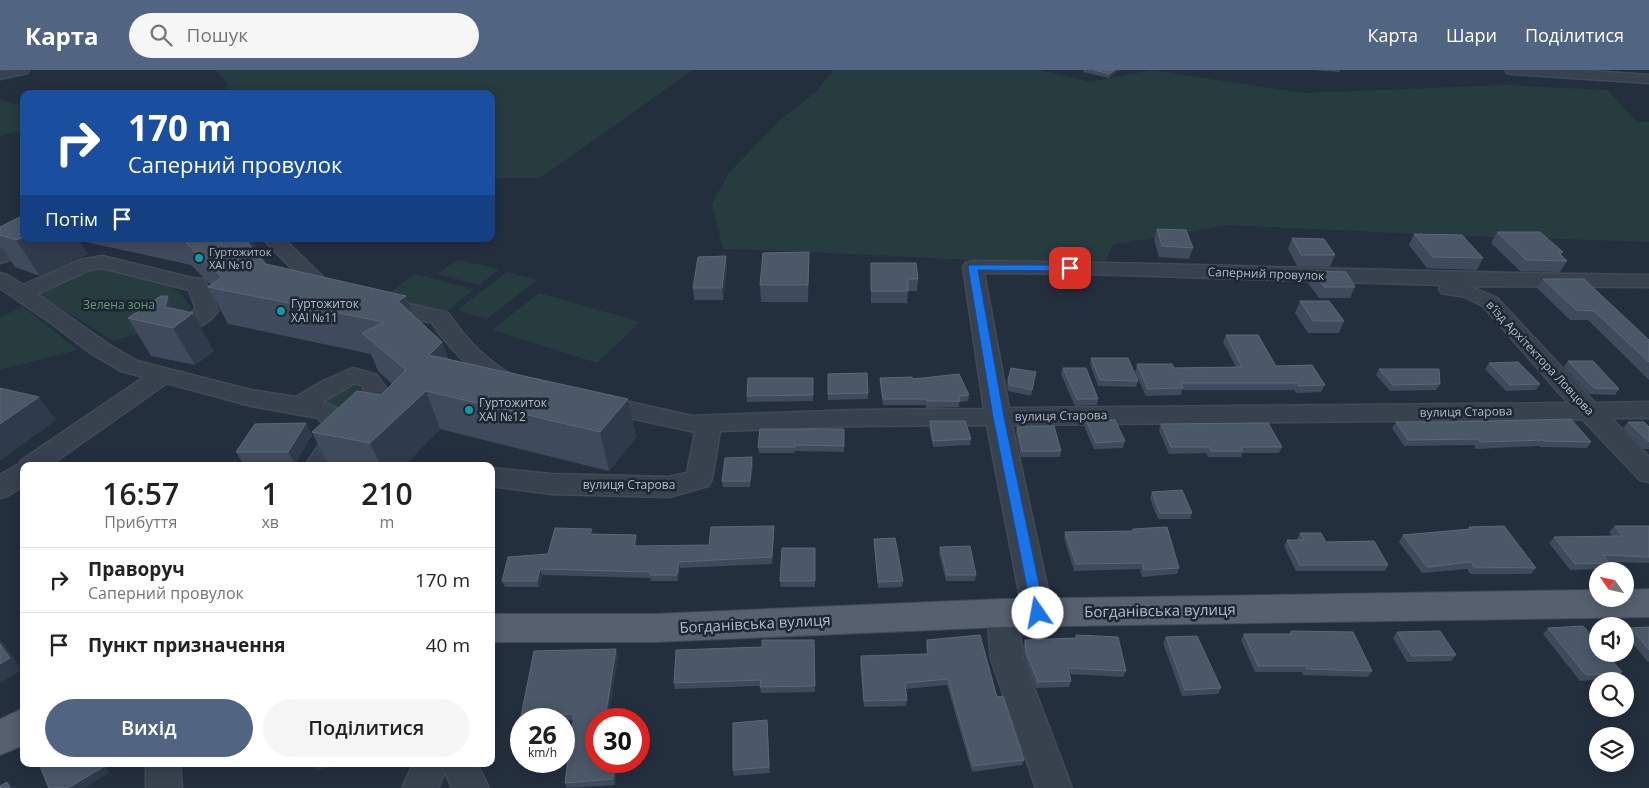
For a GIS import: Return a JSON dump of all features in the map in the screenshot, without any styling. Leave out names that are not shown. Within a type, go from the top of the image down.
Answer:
[{"type":"main road","name":"Богданівська вулиця","points":[[495,628],[654,628],[1002,613],[1649,603]]},
{"type":"main road","points":[[0,738],[20,727]]},
{"type":"street","points":[[0,75],[22,70]]},
{"type":"street","points":[[1512,70],[1649,79]]},
{"type":"street","points":[[0,257],[23,242]]},
{"type":"street","points":[[276,242],[323,289],[440,318],[448,333],[473,358],[510,383],[538,390]]},
{"type":"street","points":[[22,293],[88,264],[102,262],[195,285],[196,283],[207,311],[185,326]]},
{"type":"street","name":"Саперний провулок","points":[[998,417],[972,267],[1088,268],[1487,280],[1649,281]]},
{"type":"street","name":"в’їзд Архітектора Ловцова","points":[[1383,277],[1390,285],[1412,291],[1448,289],[1470,292],[1490,302],[1588,410],[1649,473]]},
{"type":"street","points":[[0,279],[59,318],[100,349],[129,366],[251,398],[327,412],[335,419],[337,429],[334,440],[320,462]]},
{"type":"street","points":[[38,462],[163,375]]},
{"type":"street","points":[[300,406],[329,386],[353,375],[369,380],[383,398],[388,408],[382,418]]},
{"type":"street","points":[[577,398],[692,424],[709,423]]},
{"type":"street","name":"вулиця Старова","points":[[495,477],[551,484],[647,487],[683,484],[699,479],[703,468],[709,423],[856,418],[1649,410]]},
{"type":"street","points":[[998,417],[1038,613]]},
{"type":"street","points":[[0,488],[20,475]]},
{"type":"street","points":[[1002,613],[1007,659],[1054,788]]},
{"type":"street","points":[[162,767],[164,788]]},
{"type":"street","points":[[420,788],[430,767]]},
{"type":"street","points":[[460,767],[470,788]]},
{"type":"green space","points":[[215,70],[693,70],[540,178],[495,178],[495,90],[225,90],[228,84]]},
{"type":"green space","points":[[833,70],[1040,70],[1090,82],[1151,70],[1304,93],[1505,85],[1607,90],[1637,122],[1649,122],[1649,242],[1227,225],[1113,245],[1103,266],[723,249],[712,204],[728,174],[779,121],[817,91]]},
{"type":"green space","points":[[0,100],[20,105],[20,131],[0,136]]},
{"type":"green space","points":[[457,260],[499,269],[480,285],[437,274]]},
{"type":"green space","name":"Зелена зона","points":[[97,266],[161,281],[179,292],[191,307],[168,325],[114,341],[35,292],[47,286],[61,285]]},
{"type":"green space","points":[[507,272],[537,280],[487,319],[457,310]]},
{"type":"green space","points":[[415,274],[474,289],[446,312],[385,296]]},
{"type":"green space","points":[[539,293],[640,322],[597,363],[492,330]]},
{"type":"green space","points":[[22,306],[78,350],[0,370],[0,318]]},
{"type":"green space","points":[[353,381],[365,393],[350,424],[316,399]]},
{"type":"building","points":[[1094,70],[1115,70],[1110,74]]},
{"type":"building","points":[[20,217],[20,238],[16,240],[0,235],[0,227]]},
{"type":"building","points":[[1157,229],[1186,230],[1193,248],[1162,246]]},
{"type":"building","points":[[1497,232],[1540,232],[1563,252],[1558,252],[1567,261],[1526,260]]},
{"type":"building","points":[[1414,234],[1462,235],[1483,258],[1433,257]]},
{"type":"building","points":[[1292,238],[1324,239],[1335,255],[1301,255]]},
{"type":"building","points":[[185,242],[248,242],[266,264],[406,296],[398,301],[442,342],[429,355],[628,399],[600,432],[426,391],[370,443],[312,432],[357,391],[381,395],[406,370],[362,333],[384,322],[208,287],[222,277]]},
{"type":"building","points":[[809,252],[808,285],[760,285],[763,253]]},
{"type":"building","points":[[726,256],[722,288],[693,288],[698,257]]},
{"type":"building","points":[[871,263],[916,263],[918,279],[908,279],[908,291],[871,291]]},
{"type":"building","points":[[1313,271],[1346,272],[1355,287],[1324,287]]},
{"type":"building","points":[[1543,279],[1584,279],[1649,340],[1649,362],[1594,311],[1576,310]]},
{"type":"building","points":[[161,296],[168,296],[165,307],[193,313],[173,328],[128,318]]},
{"type":"building","points":[[1300,301],[1329,301],[1344,321],[1313,321]]},
{"type":"building","points":[[1226,335],[1258,335],[1276,366],[1312,365],[1325,385],[1299,386],[1297,383],[1181,383],[1183,388],[1148,389],[1137,364],[1172,364],[1174,368],[1242,367]]},
{"type":"building","points":[[1091,358],[1128,358],[1138,381],[1100,380]]},
{"type":"building","points":[[1568,361],[1593,361],[1619,389],[1594,388]]},
{"type":"building","points":[[1518,362],[1540,384],[1510,385],[1489,363]]},
{"type":"building","points":[[1011,368],[1036,372],[1032,390],[1009,385],[1008,380]]},
{"type":"building","points":[[1063,368],[1086,368],[1098,399],[1077,399]]},
{"type":"building","points":[[1379,369],[1439,369],[1440,384],[1393,385]]},
{"type":"building","points":[[867,373],[868,393],[828,394],[828,374]]},
{"type":"building","points":[[959,374],[969,395],[958,396],[960,401],[883,399],[880,378],[912,377],[913,379]]},
{"type":"building","points":[[748,378],[813,378],[813,395],[747,396]]},
{"type":"building","points":[[0,388],[39,397],[0,424]]},
{"type":"building","points":[[1571,419],[1591,442],[1543,440],[1480,442],[1478,439],[1408,440],[1396,422],[1449,422]]},
{"type":"building","points":[[1086,420],[1115,420],[1125,441],[1096,443]]},
{"type":"building","points":[[930,421],[965,421],[971,439],[933,441]]},
{"type":"building","points":[[1628,422],[1644,422],[1649,427],[1649,442]]},
{"type":"building","points":[[306,423],[288,452],[236,452],[255,424]]},
{"type":"building","points":[[1268,423],[1282,447],[1241,447],[1243,451],[1211,451],[1209,447],[1171,447],[1161,424]]},
{"type":"building","points":[[1054,426],[1061,451],[1022,451],[1017,427]]},
{"type":"building","points":[[760,429],[844,429],[844,446],[795,445],[795,447],[758,447]]},
{"type":"building","points":[[752,457],[750,481],[722,481],[725,458]]},
{"type":"building","points":[[1182,490],[1192,513],[1160,513],[1152,492]]},
{"type":"building","points":[[774,526],[772,557],[679,562],[677,575],[650,575],[650,572],[540,569],[537,581],[502,581],[508,557],[548,554],[555,528],[592,529],[590,534],[636,535],[634,546],[709,545],[711,527]]},
{"type":"building","points":[[1504,526],[1536,568],[1474,567],[1471,562],[1427,567],[1403,535],[1471,529],[1469,527]]},
{"type":"building","points":[[1615,526],[1649,526],[1649,557],[1603,555],[1608,562],[1575,564],[1554,537],[1622,536]]},
{"type":"building","points":[[1167,527],[1179,568],[1144,570],[1142,563],[1076,564],[1065,532],[1133,531],[1133,529]]},
{"type":"building","points":[[1300,533],[1321,533],[1326,542],[1374,541],[1388,565],[1300,565],[1287,540],[1304,540]]},
{"type":"building","points":[[895,538],[903,581],[878,582],[874,539]]},
{"type":"building","points":[[970,546],[976,575],[947,575],[940,547]]},
{"type":"building","points":[[782,548],[815,548],[815,581],[780,581]]},
{"type":"building","points":[[1583,626],[1589,633],[1589,662],[1614,662],[1622,672],[1589,672],[1589,675],[1586,675],[1548,628]]},
{"type":"building","points":[[1649,627],[1649,650],[1634,632],[1634,628]]},
{"type":"building","points":[[1291,631],[1353,632],[1372,671],[1307,669],[1306,666],[1258,666],[1244,634],[1292,634]]},
{"type":"building","points":[[1440,631],[1456,655],[1412,656],[1397,632]]},
{"type":"building","points":[[980,635],[997,697],[1003,696],[1024,760],[973,766],[948,679],[905,683],[907,700],[864,701],[861,656],[928,654],[927,640]]},
{"type":"building","points":[[1076,635],[1118,637],[1126,671],[1068,668],[1071,681],[1038,682],[1026,652],[1025,640],[1077,638]]},
{"type":"building","points":[[1197,636],[1221,688],[1185,690],[1166,637]]},
{"type":"building","points":[[762,640],[814,640],[815,686],[760,687],[761,680],[674,683],[676,650],[762,647]]},
{"type":"building","points":[[0,644],[10,658],[0,664]]},
{"type":"building","points":[[616,649],[607,708],[585,708],[585,773],[614,773],[613,779],[565,783],[566,773],[575,773],[575,708],[523,708],[534,651]]},
{"type":"building","points":[[767,720],[769,767],[733,770],[733,723]]},
{"type":"building","points":[[40,767],[103,767],[68,788],[49,788]]},
{"type":"building","points":[[7,782],[10,788],[0,788],[0,786]]},
{"type":"place","name":"Гуртожиток ХАІ №10","points":[[199,258]]},
{"type":"place","name":"Гуртожиток ХАІ №11","points":[[281,311]]},
{"type":"place","name":"Гуртожиток ХАІ №12","points":[[469,410]]},
{"type":"route","points":[[1038,613],[998,417],[972,267],[1070,268]]}]
